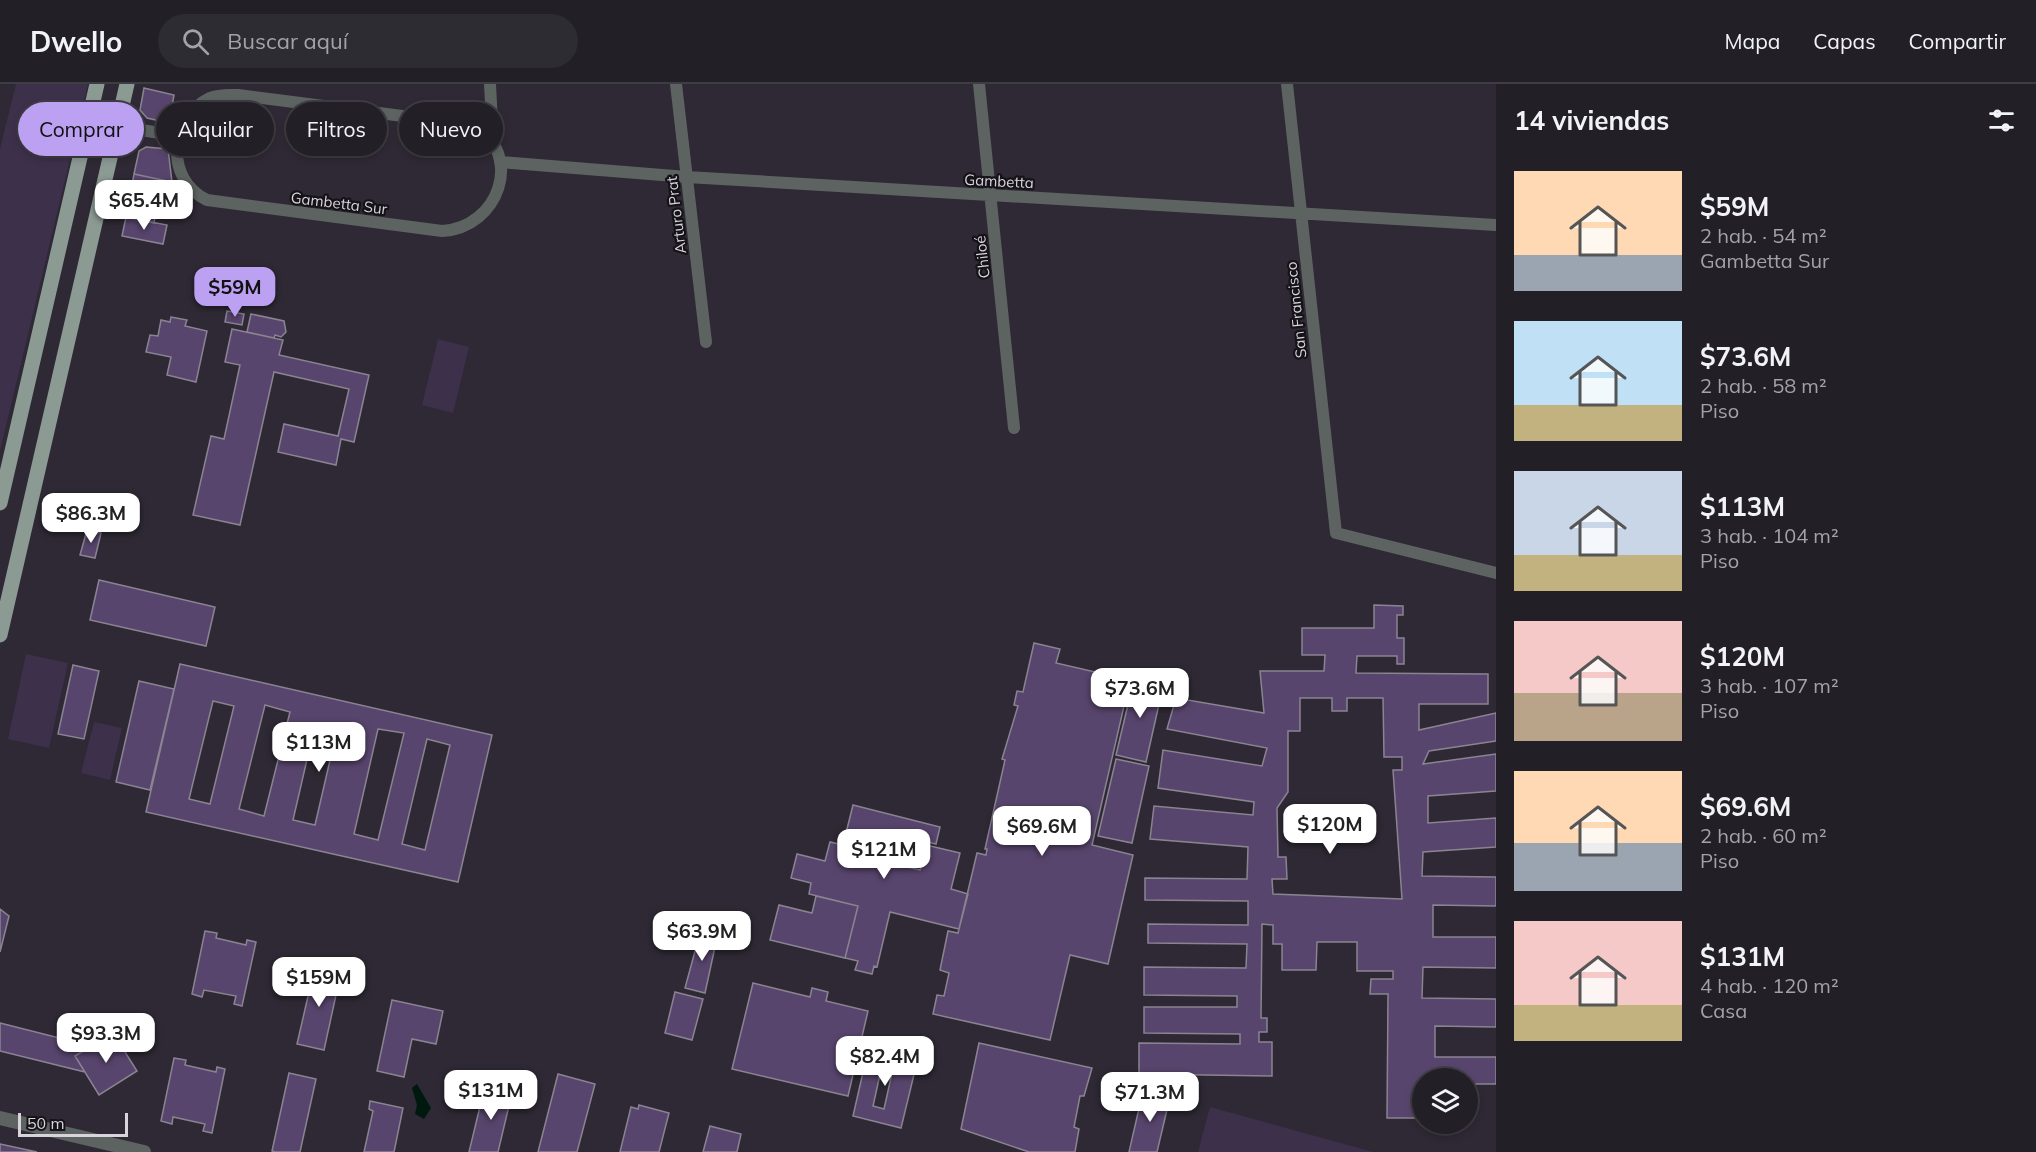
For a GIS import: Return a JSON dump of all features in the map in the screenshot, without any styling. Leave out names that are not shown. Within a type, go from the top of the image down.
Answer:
[{"type":"main road","points":[[0,503],[97,84]]},
{"type":"main road","points":[[123,102],[127,84]]},
{"type":"main road","points":[[0,635],[110,156]]},
{"type":"street","points":[[490,84],[491,102]]},
{"type":"street","name":"Arturo Prat","points":[[676,84],[706,342]]},
{"type":"street","name":"Chiloé","points":[[979,84],[1014,428]]},
{"type":"street","name":"San Francisco","points":[[1287,84],[1336,533],[1496,573]]},
{"type":"street","points":[[205,102],[214,97],[238,95],[399,115]]},
{"type":"street","name":"Gambetta Sur","points":[[178,156],[184,180],[196,194],[207,200],[437,231],[463,227],[485,213],[496,191],[500,162]]},
{"type":"street","points":[[498,156],[500,162]]},
{"type":"street","name":"Gambetta","points":[[500,162],[687,177],[1496,225]]},
{"type":"street","points":[[0,1118],[144,1152]]},
{"type":"shaded area","points":[[16,84],[88,84],[84,102],[18,102],[18,156],[71,156],[0,451],[0,149]]},
{"type":"shaded area","points":[[438,339],[469,347],[453,413],[422,405]]},
{"type":"shaded area","points":[[26,654],[68,663],[49,748],[8,739]]},
{"type":"shaded area","points":[[94,722],[122,728],[110,780],[81,773]]},
{"type":"shaded area","points":[[417,1084],[431,1108],[424,1119],[415,1114],[417,1105],[412,1088]]},
{"type":"shaded area","points":[[1210,1107],[1373,1152],[1198,1152]]},
{"type":"building","points":[[144,88],[174,95],[173,102],[156,102],[156,120],[147,118],[144,115],[144,102],[141,102]]},
{"type":"building","points":[[144,148],[156,148],[156,156],[169,156],[172,182],[134,174],[138,156],[144,156]]},
{"type":"building","points":[[134,174],[167,181],[163,202],[130,196]]},
{"type":"building","points":[[130,196],[158,201],[154,223],[126,217]]},
{"type":"building","points":[[126,217],[167,225],[163,244],[122,236]]},
{"type":"building","points":[[227,311],[244,314],[242,325],[225,322]]},
{"type":"building","points":[[251,314],[284,321],[286,332],[281,337],[275,335],[274,338],[247,332]]},
{"type":"building","points":[[171,317],[187,320],[185,326],[207,331],[196,382],[167,375],[171,357],[146,352],[150,335],[158,336],[161,320],[170,322]]},
{"type":"building","points":[[232,329],[283,340],[279,355],[369,375],[354,442],[341,439],[336,465],[278,452],[284,424],[338,436],[349,389],[274,372],[240,525],[193,515],[211,436],[224,439],[240,365],[225,362]]},
{"type":"building","points":[[87,530],[101,533],[95,558],[80,555]]},
{"type":"building","points":[[99,580],[215,607],[206,646],[90,620]]},
{"type":"building","points":[[1374,605],[1403,606],[1403,615],[1397,615],[1397,638],[1404,638],[1404,664],[1397,664],[1397,656],[1357,656],[1356,673],[1488,674],[1488,704],[1419,704],[1419,730],[1496,713],[1496,741],[1429,751],[1423,764],[1496,754],[1496,791],[1428,796],[1428,823],[1496,818],[1496,847],[1423,852],[1422,876],[1496,877],[1496,906],[1433,905],[1433,937],[1496,937],[1496,968],[1423,967],[1422,998],[1496,999],[1496,1027],[1435,1026],[1435,1057],[1496,1057],[1496,1084],[1478,1084],[1478,1068],[1412,1068],[1412,1118],[1387,1118],[1388,994],[1370,994],[1371,979],[1393,979],[1393,971],[1357,971],[1357,942],[1317,942],[1316,970],[1282,970],[1282,944],[1273,944],[1273,925],[1262,924],[1261,1018],[1267,1018],[1267,1032],[1259,1032],[1259,1042],[1272,1042],[1272,1076],[1139,1074],[1139,1043],[1240,1044],[1240,1034],[1144,1033],[1144,1007],[1237,1007],[1237,996],[1144,995],[1144,967],[1246,968],[1247,944],[1148,943],[1148,924],[1248,925],[1248,901],[1145,900],[1145,878],[1247,879],[1248,847],[1150,839],[1154,806],[1253,815],[1254,802],[1158,788],[1163,750],[1262,766],[1267,748],[1167,729],[1176,698],[1264,713],[1260,671],[1324,671],[1325,655],[1302,655],[1302,628],[1374,628]],"holes":[[[1300,698],[1332,698],[1332,711],[1347,711],[1347,698],[1383,698],[1384,757],[1402,757],[1402,770],[1393,770],[1402,899],[1273,894],[1272,879],[1287,879],[1286,857],[1278,857],[1277,808],[1288,792],[1288,731],[1300,731]]]},
{"type":"building","points":[[1034,643],[1060,649],[1056,663],[1130,680],[1092,845],[1133,855],[1108,964],[1070,955],[1050,1040],[933,1014],[937,995],[944,996],[949,973],[940,970],[948,931],[958,933],[977,853],[986,855],[987,849],[985,849],[1005,760],[1002,759],[1018,706],[1014,705],[1017,691],[1023,692]]},
{"type":"building","points":[[180,664],[492,735],[458,882],[146,812]],"holes":[[[213,701],[234,706],[210,804],[189,799]],[[265,705],[290,712],[264,816],[239,809]],[[315,725],[337,730],[315,825],[293,820]],[[378,729],[404,733],[378,840],[354,834]],[[427,739],[450,745],[425,850],[402,844]]]},
{"type":"building","points":[[73,665],[99,671],[84,739],[58,734]]},
{"type":"building","points":[[1135,675],[1164,682],[1146,762],[1116,755]]},
{"type":"building","points":[[139,681],[174,689],[150,790],[116,782]]},
{"type":"building","points":[[1116,759],[1149,766],[1132,843],[1098,836]]},
{"type":"building","points":[[853,805],[940,827],[936,844],[899,835],[892,863],[920,870],[926,845],[960,853],[951,889],[968,894],[959,929],[890,912],[877,967],[874,966],[872,974],[855,970],[858,961],[845,958],[858,906],[809,894],[811,883],[791,878],[797,854],[825,861],[830,842],[843,845]]},
{"type":"building","points":[[816,896],[858,906],[845,958],[770,940],[779,905],[812,913]]},
{"type":"building","points":[[0,909],[9,916],[0,952]]},
{"type":"building","points":[[701,929],[718,933],[705,993],[685,988]]},
{"type":"building","points":[[205,931],[217,933],[216,938],[246,945],[247,940],[256,942],[242,1006],[234,1004],[236,996],[204,990],[202,997],[192,994]]},
{"type":"building","points":[[315,966],[341,972],[324,1050],[297,1044]]},
{"type":"building","points":[[753,983],[810,997],[812,988],[828,992],[826,1001],[868,1011],[848,1096],[732,1069]]},
{"type":"building","points":[[675,992],[703,999],[692,1040],[665,1033]]},
{"type":"building","points":[[392,1000],[443,1011],[436,1044],[412,1039],[404,1077],[377,1071]]},
{"type":"building","points":[[0,1023],[91,1046],[75,1056],[85,1072],[0,1051]]},
{"type":"building","points":[[113,1033],[137,1071],[99,1095],[75,1056]]},
{"type":"building","points":[[979,1043],[1092,1068],[1084,1096],[1080,1096],[1074,1127],[1079,1129],[1075,1152],[1029,1152],[961,1129]]},
{"type":"building","points":[[869,1046],[918,1058],[901,1128],[853,1116]],"holes":[[[881,1070],[892,1073],[884,1109],[873,1106]]]},
{"type":"building","points":[[174,1058],[186,1060],[185,1065],[216,1072],[217,1067],[225,1069],[212,1133],[203,1131],[205,1124],[173,1117],[172,1124],[161,1121]]},
{"type":"building","points":[[289,1073],[316,1079],[300,1152],[275,1152],[272,1151]]},
{"type":"building","points":[[558,1074],[595,1084],[577,1152],[538,1152]]},
{"type":"building","points":[[485,1086],[512,1093],[498,1152],[469,1152]]},
{"type":"building","points":[[1143,1091],[1170,1097],[1157,1152],[1129,1152]]},
{"type":"building","points":[[370,1101],[403,1108],[394,1152],[364,1152],[373,1111],[369,1109]]},
{"type":"building","points":[[639,1105],[669,1113],[659,1152],[620,1152],[631,1107],[638,1109]]},
{"type":"building","points":[[710,1126],[741,1134],[737,1152],[703,1152]]},
{"type":"building","points":[[0,1144],[37,1152],[0,1152]]}]
